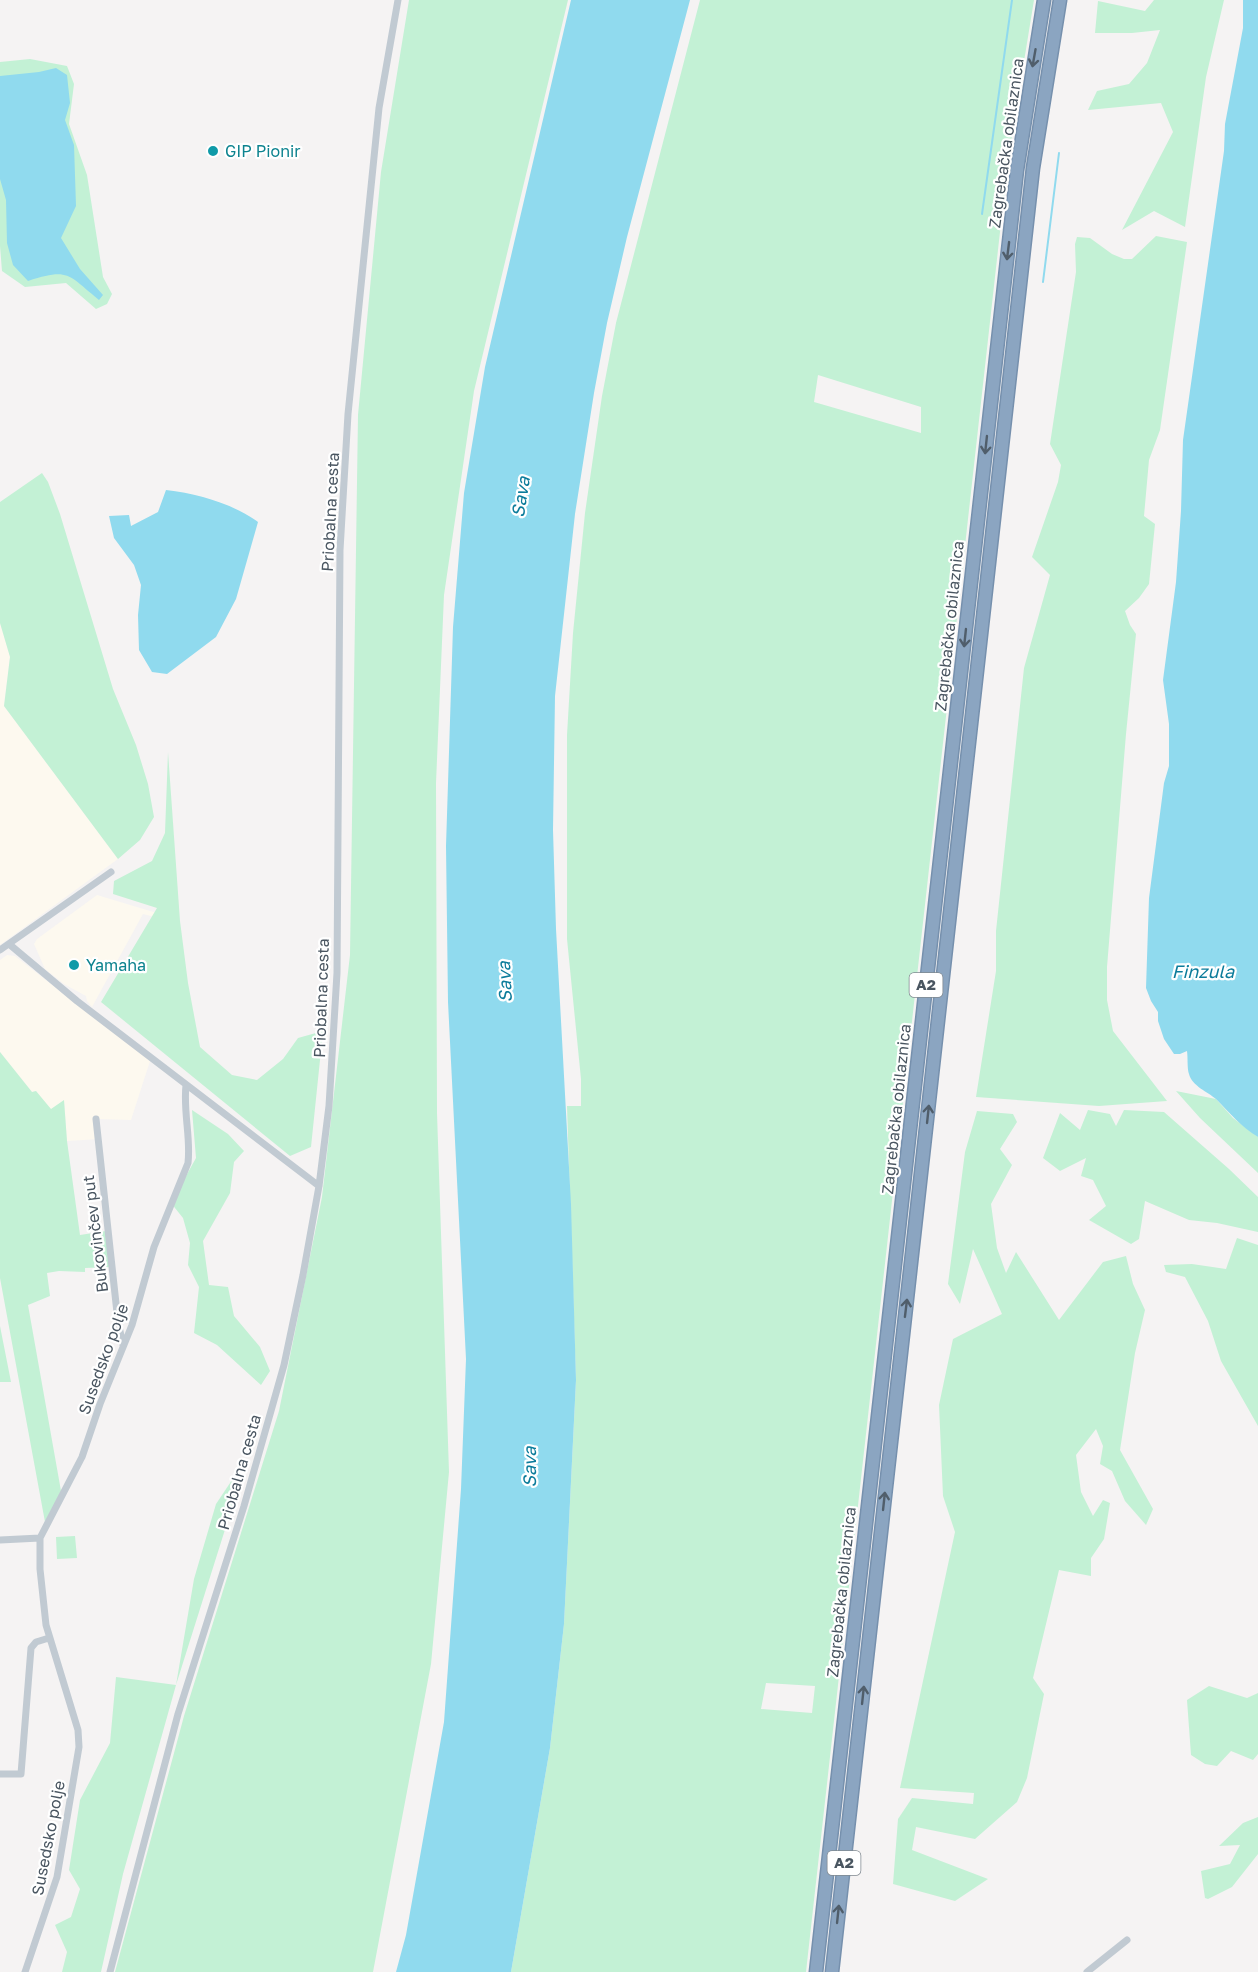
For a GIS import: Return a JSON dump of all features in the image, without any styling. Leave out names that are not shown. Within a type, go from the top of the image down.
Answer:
[{"type":"highway","name":"Zagrebačka obilaznica","points":[[816,1972],[1012,216],[1044,0]]},
{"type":"highway","name":"Zagrebačka obilaznica","points":[[832,1972],[1033,168],[1060,0]]},
{"type":"street","name":"Priobalna cesta","points":[[110,1972],[178,1714],[244,1506],[284,1365],[319,1186],[329,1106],[337,973],[340,550],[348,414],[379,108],[399,0]]},
{"type":"street","points":[[0,950],[111,872]]},
{"type":"street","points":[[9,944],[65,992],[319,1186]]},
{"type":"street","name":"Susedsko polje","points":[[25,1972],[57,1877],[79,1747],[78,1730],[49,1638],[42,1598],[40,1538],[74,1475],[132,1325],[154,1247],[188,1164],[189,1151],[184,1101],[186,1085]]},
{"type":"street","name":"Bukovinčev put","points":[[96,1119],[118,1322],[123,1347]]},
{"type":"street","points":[[0,1540],[40,1538]]},
{"type":"street","points":[[0,1774],[21,1774],[31,1648],[36,1642],[49,1638]]},
{"type":"street","points":[[1088,1972],[1127,1940]]},
{"type":"shaded area","points":[[0,623],[10,656],[4,706],[118,859],[0,945]]},
{"type":"shaded area","points":[[97,895],[160,914],[159,918],[143,914],[92,1007],[86,996],[64,984],[45,969],[34,944],[37,939]]},
{"type":"shaded area","points":[[7,955],[15,956],[150,1061],[131,1120],[96,1119],[100,1139],[67,1141],[64,1101],[51,1110],[36,1091],[32,1092],[0,1052],[0,960]]},
{"type":"green space","points":[[409,0],[568,0],[474,391],[444,595],[436,783],[437,1113],[449,1472],[431,1664],[373,1972],[115,1972],[184,1716],[279,1411],[322,1197],[350,955],[358,415],[381,172]]},
{"type":"green space","points":[[700,0],[1034,0],[1012,135],[1001,223],[806,1972],[511,1972],[550,1748],[564,1624],[576,1380],[567,1106],[581,1106],[581,1079],[567,939],[567,735],[573,633],[585,513],[602,396],[616,323]],"holes":[[[818,375],[921,407],[921,433],[814,402]],[[766,1683],[815,1686],[812,1713],[761,1709]]]},
{"type":"green space","points":[[1154,0],[1224,0],[1206,77],[1185,227],[1154,211],[1122,230],[1173,132],[1161,103],[1088,110],[1097,91],[1129,84],[1147,63],[1160,30],[1095,33],[1098,1],[1145,11]]},
{"type":"green space","points":[[30,59],[67,66],[74,84],[69,124],[87,175],[103,277],[112,294],[107,304],[96,309],[66,283],[25,287],[2,271],[0,62]]},
{"type":"green space","points":[[1156,236],[1187,242],[1160,430],[1149,460],[1144,516],[1155,524],[1149,584],[1139,598],[1125,611],[1136,634],[1107,967],[1107,1000],[1113,1031],[1167,1101],[1099,1106],[976,1097],[996,971],[996,931],[1024,668],[1050,575],[1032,557],[1058,482],[1061,465],[1050,444],[1076,272],[1075,244],[1077,237],[1090,238],[1112,254],[1124,259],[1132,259]]},
{"type":"green space","points":[[42,473],[48,482],[60,514],[113,689],[136,745],[148,784],[154,817],[140,840],[118,859],[4,706],[10,657],[0,623],[0,502]]},
{"type":"green space","points":[[168,752],[180,921],[188,983],[200,1047],[232,1075],[257,1080],[283,1059],[298,1038],[323,1031],[311,1147],[290,1156],[101,1002],[157,908],[113,894],[114,881],[152,861],[165,833]]},
{"type":"green space","points":[[0,1052],[32,1092],[36,1091],[51,1109],[64,1100],[67,1141],[80,1235],[106,1231],[110,1267],[85,1268],[85,1272],[47,1273],[50,1296],[28,1305],[61,1491],[45,1522],[0,1278]]},
{"type":"green space","points":[[1176,1091],[1216,1099],[1233,1118],[1258,1137],[1258,1173],[1200,1118]]},
{"type":"green space","points":[[192,1110],[228,1134],[244,1151],[234,1162],[230,1193],[203,1241],[209,1285],[228,1287],[234,1316],[260,1347],[270,1371],[261,1385],[217,1345],[194,1333],[199,1287],[188,1265],[190,1243],[183,1218],[171,1203],[196,1158]]},
{"type":"green space","points":[[1088,1110],[1110,1114],[1116,1126],[1124,1110],[1164,1112],[1258,1197],[1258,1232],[1217,1223],[1189,1220],[1145,1201],[1139,1239],[1131,1244],[1089,1220],[1106,1206],[1093,1180],[1081,1176],[1086,1158],[1060,1171],[1043,1158],[1060,1113],[1080,1130]]},
{"type":"green space","points":[[977,1111],[1013,1114],[1017,1122],[1000,1149],[1012,1165],[991,1204],[997,1248],[1006,1273],[1016,1252],[1059,1320],[1103,1262],[1126,1256],[1133,1284],[1145,1310],[1135,1353],[1120,1450],[1153,1509],[1146,1525],[1125,1501],[1112,1471],[1100,1464],[1103,1446],[1096,1429],[1076,1455],[1081,1492],[1093,1516],[1103,1500],[1110,1503],[1104,1539],[1091,1558],[1091,1576],[1059,1570],[1033,1678],[1044,1694],[1027,1778],[1017,1802],[975,1839],[916,1827],[912,1850],[988,1879],[955,1901],[893,1884],[898,1819],[912,1798],[973,1804],[974,1793],[900,1788],[955,1532],[943,1496],[939,1405],[953,1339],[1002,1314],[973,1249],[960,1304],[948,1284],[965,1152]]},
{"type":"green space","points":[[1237,1238],[1258,1245],[1258,1426],[1221,1361],[1208,1321],[1185,1277],[1166,1272],[1164,1265],[1192,1264],[1226,1269]]},
{"type":"green space","points":[[0,1326],[11,1382],[0,1382]]},
{"type":"green space","points":[[240,1468],[240,1482],[176,1685],[194,1579],[216,1504]]},
{"type":"green space","points":[[75,1536],[77,1558],[57,1559],[56,1537]]},
{"type":"green space","points":[[116,1677],[176,1685],[123,1874],[101,1972],[62,1972],[67,1952],[55,1925],[71,1917],[80,1889],[69,1870],[80,1800],[110,1743]]},
{"type":"green space","points":[[1209,1686],[1247,1698],[1258,1693],[1258,1754],[1253,1760],[1231,1751],[1217,1766],[1205,1764],[1191,1755],[1187,1700]]},
{"type":"green space","points":[[1258,1817],[1258,1854],[1232,1887],[1208,1899],[1205,1898],[1201,1871],[1230,1864],[1240,1845],[1219,1846],[1243,1823]]},
{"type":"water","name":"Sava","points":[[571,0],[690,0],[627,237],[607,323],[575,514],[555,696],[553,830],[556,929],[571,1204],[576,1380],[564,1624],[550,1748],[511,1972],[396,1972],[406,1935],[444,1722],[461,1489],[466,1359],[448,1002],[446,846],[453,627],[464,493],[485,367]]},
{"type":"water","name":"Finzula","points":[[1243,0],[1258,0],[1258,1137],[1216,1099],[1193,1082],[1188,1072],[1187,1051],[1174,1054],[1164,1039],[1158,1021],[1158,1012],[1146,988],[1149,898],[1164,783],[1169,766],[1169,724],[1163,680],[1176,582],[1183,440],[1224,151],[1225,124],[1243,28]]},
{"type":"water","points":[[56,68],[67,75],[70,103],[65,120],[74,145],[76,206],[61,238],[80,269],[103,295],[99,300],[73,279],[60,274],[28,281],[13,265],[7,243],[6,200],[0,179],[0,76]]},
{"type":"water","points":[[166,490],[214,500],[258,522],[236,599],[216,637],[167,674],[152,672],[139,650],[138,615],[141,585],[134,565],[114,538],[109,516],[129,515],[131,526],[158,512]]},
{"type":"waterway","points":[[982,214],[1012,0]]},
{"type":"waterway","points":[[1043,282],[1059,153]]},
{"type":"place","name":"GIP Pionir","points":[[213,151]]},
{"type":"place","name":"Yamaha","points":[[74,965]]}]
